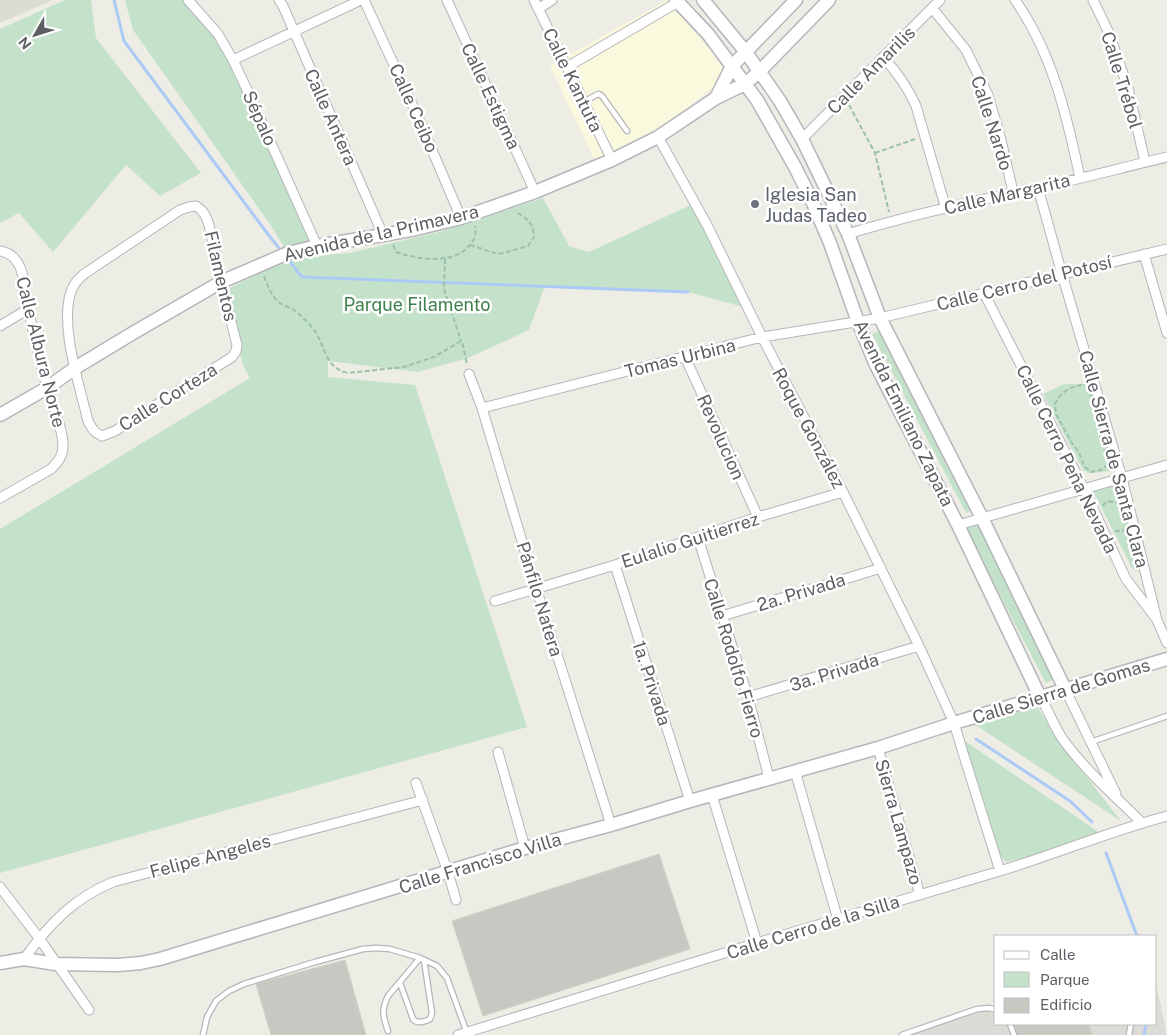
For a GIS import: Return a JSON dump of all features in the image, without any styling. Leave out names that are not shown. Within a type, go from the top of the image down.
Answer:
[{"type":"street","name":"Sépalo","points":[[188,0],[218,34],[233,60],[317,246]]},
{"type":"street","name":"Calle Antera","points":[[279,0],[387,234]]},
{"type":"street","points":[[233,60],[363,0]]},
{"type":"street","name":"Calle Ceibo","points":[[363,0],[466,216]]},
{"type":"street","name":"Calle Estigma","points":[[447,0],[535,192]]},
{"type":"street","name":"Calle Kantuta","points":[[534,0],[612,160]]},
{"type":"street","points":[[538,9],[552,0]]},
{"type":"street","name":"Avenida Emiliano Zapata","points":[[703,0],[745,51],[780,101],[802,139],[848,234],[880,318],[982,518],[1118,799]]},
{"type":"street","name":"Avenida de la Primavera","points":[[716,98],[732,66],[796,0]]},
{"type":"street","name":"Avenida de la Primavera","points":[[0,415],[133,333],[222,282],[288,252],[387,234],[466,216],[535,192],[612,160],[658,137],[716,98],[745,84],[829,0]]},
{"type":"street","name":"Calle Amarilis","points":[[802,139],[940,0]]},
{"type":"street","points":[[1015,0],[1035,31],[1057,85],[1080,178]]},
{"type":"street","name":"Calle Trébol","points":[[1093,0],[1109,33],[1128,88],[1145,162]]},
{"type":"street","points":[[567,67],[677,1]]},
{"type":"street","name":"Avenida Emiliano Zapata","points":[[677,1],[708,34],[757,100],[791,160],[812,201],[830,243],[858,322],[875,363],[958,525],[1040,697],[1063,739],[1099,782],[1142,823]]},
{"type":"street","name":"Calle Nardo","points":[[932,8],[966,50],[988,95],[1014,192]]},
{"type":"street","points":[[883,57],[892,67],[916,106],[946,209]]},
{"type":"street","name":"Roque González","points":[[658,137],[707,225],[920,646],[954,722],[1000,871]]},
{"type":"street","name":"Calle Margarita","points":[[848,234],[892,221],[1167,156]]},
{"type":"street","name":"Calle Sierra de Santa Clara","points":[[1038,188],[1122,478],[1157,620],[1167,643]]},
{"type":"street","name":"Filamentos","points":[[72,370],[67,325],[73,286],[84,274],[180,210],[196,206],[206,216],[235,334],[236,351]]},
{"type":"street","name":"Calle Cerro del Potosí","points":[[880,318],[1167,248]]},
{"type":"street","name":"Calle Albura Norte","points":[[0,498],[52,469],[62,455],[63,447],[62,436],[28,309],[20,269],[16,260],[4,252]]},
{"type":"street","points":[[1144,254],[1167,333]]},
{"type":"street","name":"Calle Cerro Peña Nevada","points":[[984,293],[1084,489],[1126,579],[1157,620]]},
{"type":"street","points":[[0,326],[28,309]]},
{"type":"street","name":"Tomas Urbina","points":[[482,408],[762,337],[880,318]]},
{"type":"street","name":"Calle Corteza","points":[[72,370],[88,421],[96,434],[102,436],[115,431],[232,357],[236,351]]},
{"type":"street","name":"Revolucion","points":[[685,357],[758,517]]},
{"type":"street","name":"Pánfilo Natera","points":[[469,374],[482,408],[536,588],[611,825]]},
{"type":"street","points":[[958,525],[1167,464]]},
{"type":"street","name":"Eulalio Guitierrez","points":[[495,601],[615,565],[758,517],[843,492]]},
{"type":"street","name":"Calle Rodolfo Fierro","points":[[698,538],[748,698],[770,778]]},
{"type":"street","name":"1a. Privada","points":[[615,565],[690,801]]},
{"type":"street","name":"2a. Privada","points":[[722,616],[881,568]]},
{"type":"street","name":"3a. Privada","points":[[748,698],[920,646]]},
{"type":"street","name":"Calle Sierra de Gomas","points":[[954,722],[1167,659]]},
{"type":"street","name":"Calle Francisco Villa","points":[[0,963],[24,959],[56,964],[118,964],[141,963],[160,959],[525,848],[878,748],[954,722]]},
{"type":"street","name":"Sierra Lampazo","points":[[878,748],[920,895]]},
{"type":"street","points":[[498,752],[525,848]]},
{"type":"street","points":[[795,771],[838,920]]},
{"type":"street","points":[[416,783],[456,900]]},
{"type":"street","points":[[712,795],[757,944]]},
{"type":"street","name":"Felipe Angeles","points":[[24,959],[39,938],[64,913],[96,889],[113,882],[423,800]]},
{"type":"street","name":"Calle Cerro de la Silla","points":[[463,1034],[1000,871],[1167,816]]},
{"type":"street","points":[[0,887],[39,938],[89,1010]]},
{"type":"lane","points":[[584,102],[599,94],[627,130]]},
{"type":"lane","points":[[1091,742],[1167,716]]},
{"type":"lane","points":[[203,1035],[207,1017],[216,1001],[229,991],[244,984],[315,962],[363,949],[377,948],[390,949],[437,966],[448,978],[463,1034]]},
{"type":"lane","points":[[400,983],[413,1019],[418,1022],[430,1019],[432,1013],[422,959]]},
{"type":"lane","points":[[388,1031],[383,1010],[388,996],[422,959]]},
{"type":"lane","points":[[902,1035],[977,1009],[994,1009]]},
{"type":"path","points":[[844,96],[875,153],[892,221]]},
{"type":"path","points":[[875,153],[925,136]]},
{"type":"path","points":[[470,245],[498,254],[528,246],[534,237],[534,228],[528,220],[506,202]]},
{"type":"path","points":[[387,234],[396,252],[405,255],[445,259],[458,256],[474,241],[476,231],[466,216]]},
{"type":"path","points":[[445,259],[444,289],[463,345],[469,374]]},
{"type":"path","points":[[259,265],[268,288],[278,302],[293,309],[311,326],[318,336],[328,361],[339,372],[348,374],[404,367],[434,357],[461,341]]},
{"type":"path","points":[[1078,384],[1088,384],[1108,464],[1101,470],[1091,472],[1084,466],[1079,452],[1056,414],[1055,404],[1065,391],[1078,384]]},
{"type":"path","points":[[1100,501],[1102,507],[1108,501],[1120,504],[1118,498]]},
{"type":"path","points":[[1114,531],[1123,531],[1126,525]]},
{"type":"shaded area","points":[[0,0],[53,0],[0,23]]},
{"type":"shaded area","points":[[667,0],[712,52],[727,76],[658,131],[596,163],[550,66]]},
{"type":"shaded area","points":[[1157,988],[1167,1035],[905,1035],[994,1006],[994,1025],[1157,1025]]},
{"type":"green space","points":[[65,0],[91,0],[96,38],[201,173],[160,196],[126,165],[53,252],[19,213],[0,223],[0,29]]},
{"type":"green space","points":[[125,0],[188,0],[218,34],[317,246],[288,253],[269,223],[133,30]]},
{"type":"green space","name":"Parque Filamento","points":[[543,198],[569,246],[589,252],[695,203],[747,308],[688,292],[545,286],[529,330],[468,358],[418,372],[328,361],[328,377],[415,385],[527,727],[0,873],[0,529],[250,378],[243,365],[224,291],[283,260],[350,253],[443,231]]},
{"type":"green space","points":[[889,326],[978,507],[966,513],[872,334]]},
{"type":"green space","points":[[1064,384],[1088,384],[1116,460],[1117,464],[1111,471],[1089,473],[1083,470],[1043,394]]},
{"type":"green space","points":[[1120,481],[1144,568],[1138,571],[1133,570],[1091,487]]},
{"type":"green space","points":[[984,519],[1062,675],[1046,683],[964,527]]},
{"type":"green space","points":[[1033,701],[1068,753],[1121,821],[977,726],[959,725]]},
{"type":"green space","points":[[962,739],[1106,837],[1007,862],[1002,858],[961,757]]},
{"type":"building","points":[[659,854],[690,949],[483,1016],[452,921]]},
{"type":"building","points":[[345,960],[366,1035],[271,1035],[256,984]]},
{"type":"building","points":[[1014,1025],[1089,1025],[1092,1035],[1018,1035]]},
{"type":"waterway","points":[[114,0],[124,41],[282,252]]},
{"type":"waterway","points":[[286,257],[302,277],[688,292]]},
{"type":"waterway","points":[[976,739],[1070,801],[1092,822]]},
{"type":"waterway","points":[[1106,853],[1137,935]]},
{"type":"waterway","points":[[1144,1035],[1146,1025]]},
{"type":"place","name":"Iglesia San Judas Tadeo","points":[[755,204]]}]
